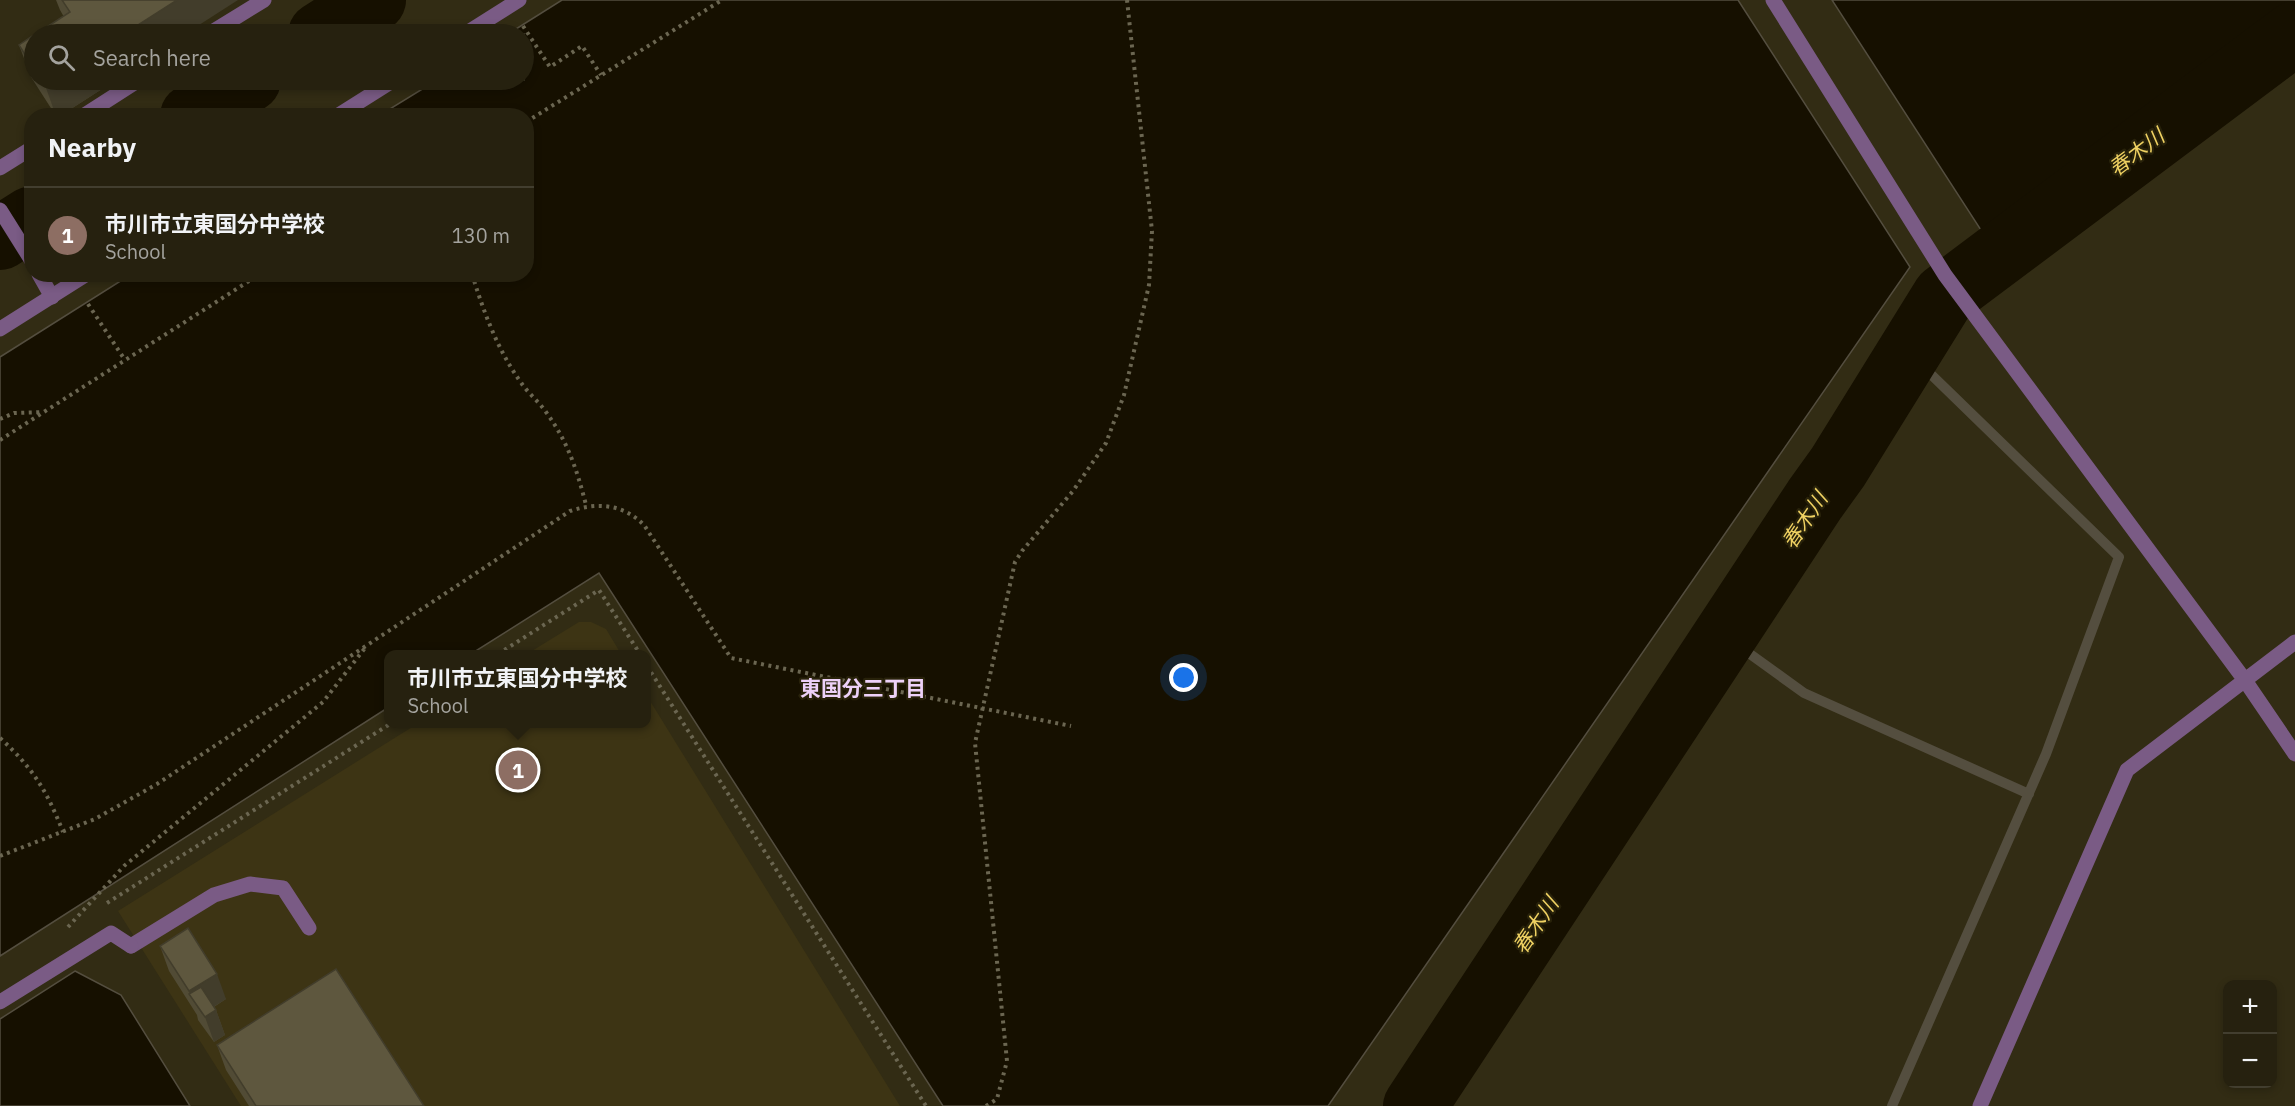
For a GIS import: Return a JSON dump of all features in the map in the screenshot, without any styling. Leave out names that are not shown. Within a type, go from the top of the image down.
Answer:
[{"type":"street","points":[[226,24],[264,0]]},
{"type":"street","points":[[481,24],[519,0]]},
{"type":"street","points":[[1773,0],[1945,275],[2244,679],[2295,754]]},
{"type":"street","points":[[95,108],[123,90]]},
{"type":"street","points":[[350,108],[378,90]]},
{"type":"street","points":[[0,168],[24,153]]},
{"type":"street","points":[[0,210],[24,248]]},
{"type":"street","points":[[44,282],[52,297]]},
{"type":"street","points":[[0,329],[75,282]]},
{"type":"street","points":[[1980,1106],[2127,770],[2295,642]]},
{"type":"street","points":[[0,1002],[111,933],[131,946],[214,896],[250,884],[283,888],[309,928]]},
{"type":"path","points":[[534,117],[722,0]]},
{"type":"path","points":[[986,1106],[997,1099],[1007,1061],[975,743],[1015,562],[1073,491],[1106,443],[1124,395],[1149,285],[1152,231],[1127,0]]},
{"type":"path","points":[[520,20],[523,24]]},
{"type":"path","points":[[534,42],[550,67],[582,46],[601,75]]},
{"type":"path","points":[[0,440],[247,282]]},
{"type":"path","points":[[474,282],[485,316],[501,349],[522,385],[546,411],[569,450],[586,506]]},
{"type":"path","points":[[84,298],[124,360]]},
{"type":"path","points":[[0,419],[14,413],[44,412]]},
{"type":"path","points":[[0,856],[95,819],[157,784],[570,511],[586,506],[613,506],[636,517],[644,525],[731,658],[1071,726]]},
{"type":"path","points":[[504,650],[599,591],[637,650]]},
{"type":"path","points":[[65,931],[124,866],[323,702],[367,645]]},
{"type":"path","points":[[651,672],[926,1106]]},
{"type":"path","points":[[107,903],[384,727]]},
{"type":"path","points":[[0,738],[33,772],[50,798],[63,832]]},
{"type":"shaded area","points":[[562,0],[1738,0],[1910,267],[1328,1106],[943,1106],[651,654],[651,650],[649,650],[599,573],[477,650],[384,650],[384,710],[0,956],[0,357],[119,282],[534,282],[534,108],[391,108],[421,90],[534,90],[534,24],[524,24]]},
{"type":"shaded area","points":[[1832,0],[2295,0],[2295,9],[1988,241]]},
{"type":"shaded area","points":[[579,622],[591,622],[606,629],[619,650],[534,650]]},
{"type":"shaded area","points":[[651,702],[900,1106],[241,1106],[118,911],[411,728],[651,728]]},
{"type":"shaded area","points":[[75,971],[121,995],[190,1106],[0,1106],[0,1019]]},
{"type":"building","points":[[62,0],[177,0],[140,24],[51,24],[70,12]]},
{"type":"building","points":[[24,42],[24,53],[19,45]]},
{"type":"building","points":[[188,928],[217,974],[189,991],[160,946]]},
{"type":"building","points":[[336,969],[424,1106],[256,1106],[217,1045]]},
{"type":"building","points":[[201,987],[216,1010],[205,1017],[189,994]]},
{"type":"waterway","points":[[336,24],[374,0]]},
{"type":"waterway","name":"春木川","points":[[1415,1106],[1838,467],[1944,296],[2295,33]]},
{"type":"waterway","points":[[205,108],[233,90]]},
{"type":"waterway","points":[[0,238],[24,223]]},
{"type":"waterway","points":[[1892,1106],[2046,754],[2119,557],[1910,354]]},
{"type":"waterway","points":[[1725,636],[1804,693],[2029,794]]},
{"type":"place","name":"市川市立東国分中学校","points":[[518,770]]},
{"type":"district","name":"東国分三丁目","points":[[863,688]]}]
